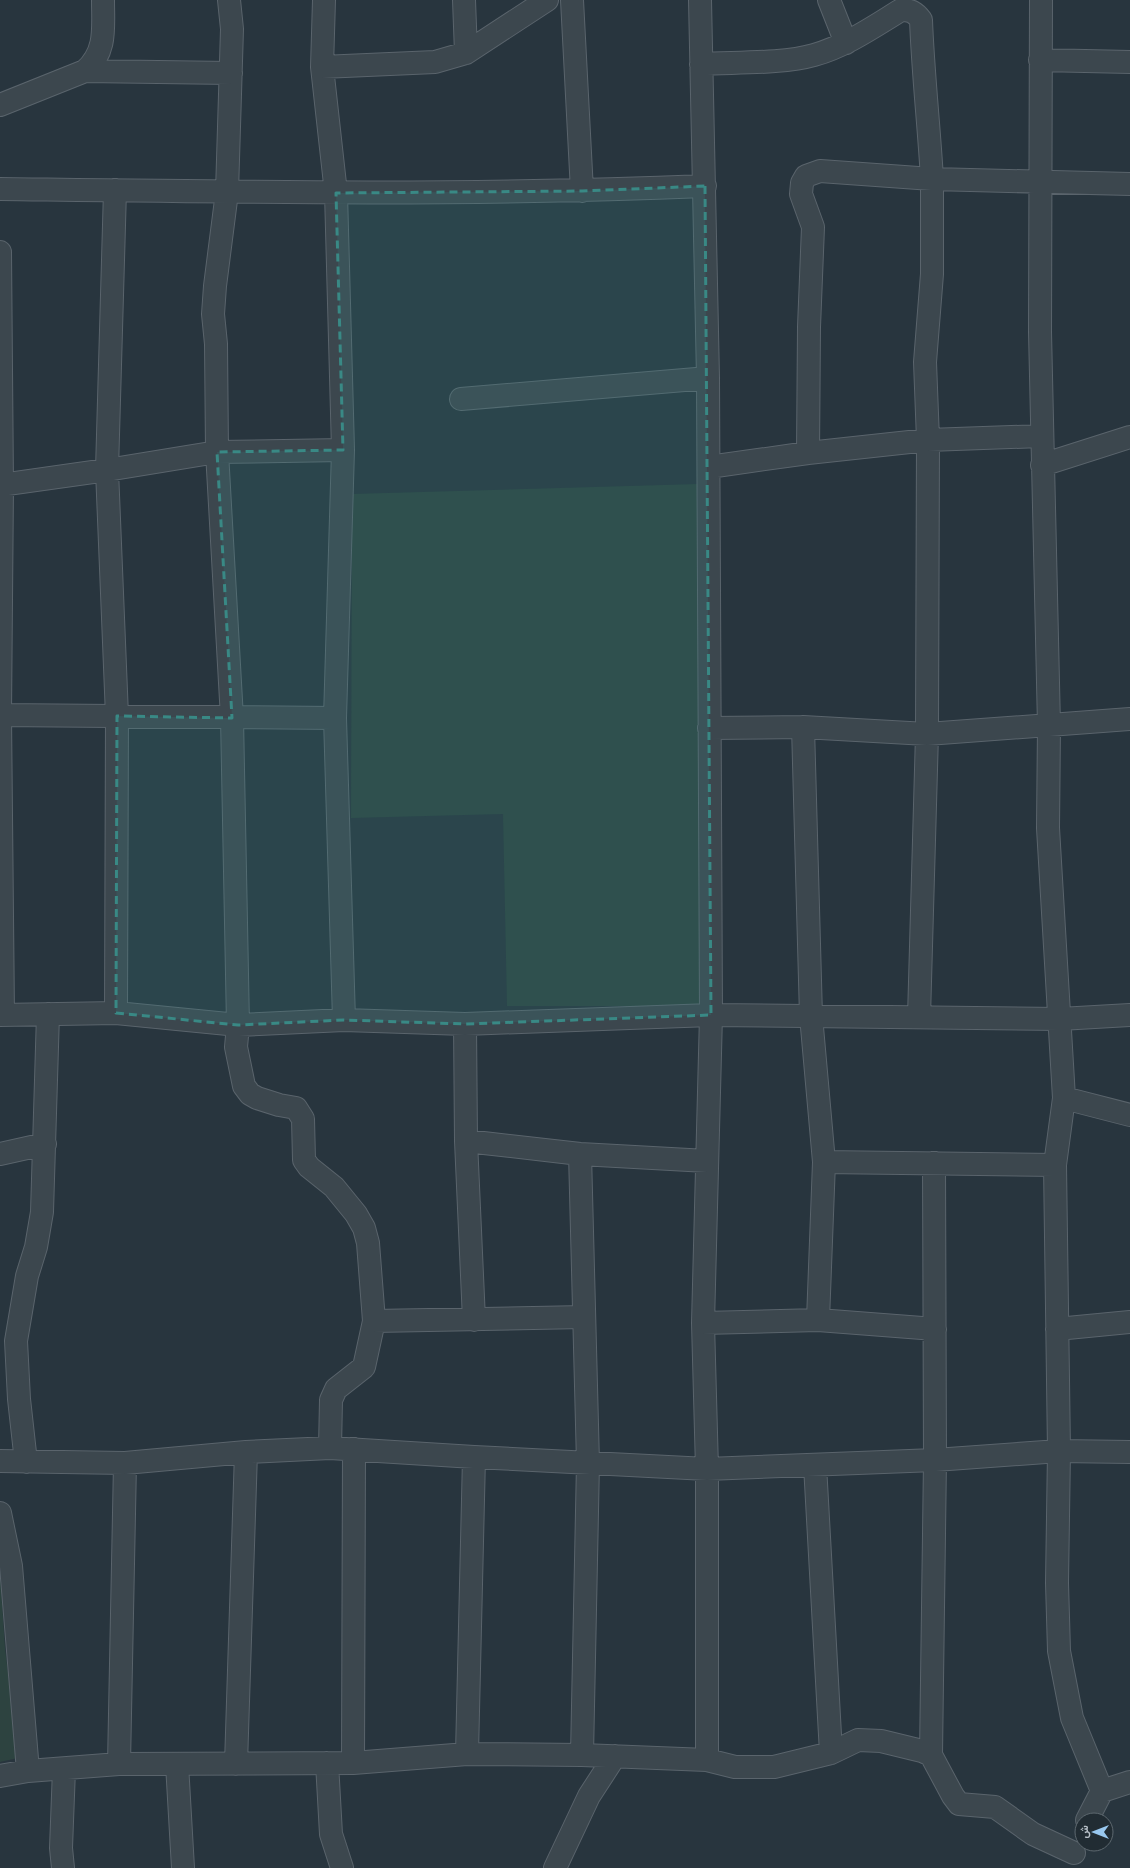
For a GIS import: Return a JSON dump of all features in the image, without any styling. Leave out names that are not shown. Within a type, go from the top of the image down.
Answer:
[{"type":"street","points":[[0,105],[84,71],[94,62],[103,40],[103,0]]},
{"type":"street","points":[[229,0],[232,29],[227,192],[215,286],[213,314],[216,344],[217,452],[232,718],[238,1025],[236,1047],[244,1086],[250,1094],[279,1105],[296,1108],[301,1113],[303,1119],[304,1160],[309,1167],[334,1187],[356,1214],[364,1228],[368,1243],[374,1321],[364,1367],[336,1389],[331,1400],[330,1448]]},
{"type":"street","points":[[324,0],[322,67],[336,193],[343,450],[335,718],[344,1020]]},
{"type":"street","points":[[464,0],[466,52]]},
{"type":"street","points":[[322,67],[435,62],[466,52],[547,0]]},
{"type":"street","points":[[572,0],[582,191]]},
{"type":"street","points":[[700,0],[708,378],[710,1014],[703,1323],[707,1469],[707,1760]]},
{"type":"street","points":[[829,0],[846,43]]},
{"type":"street","points":[[1041,0],[1041,436],[1049,726],[1048,828],[1064,1098],[1056,1164],[1059,1451],[1057,1583],[1060,1651],[1072,1718],[1102,1791]]},
{"type":"street","points":[[701,64],[791,59],[814,55],[846,43],[901,10],[910,10],[916,13],[921,20],[923,78],[928,116],[932,179],[932,274],[925,362],[928,440],[926,734],[919,1017]]},
{"type":"street","points":[[1040,60],[1130,62]]},
{"type":"street","points":[[84,71],[231,73]]},
{"type":"street","points":[[808,453],[809,327],[813,227],[801,194],[802,183],[806,176],[820,171],[932,179],[1130,184]]},
{"type":"street","points":[[0,189],[336,193],[582,191],[705,186]]},
{"type":"street","points":[[115,190],[107,470],[118,716],[116,1013]]},
{"type":"street","points":[[0,252],[0,715],[2,1015],[116,1013],[238,1025],[344,1020],[465,1024],[710,1014],[1060,1019],[1130,1014]]},
{"type":"street","points":[[461,399],[708,378]]},
{"type":"street","points":[[708,467],[808,453],[928,440],[1041,436]]},
{"type":"street","points":[[1042,465],[1130,437]]},
{"type":"street","points":[[1,485],[217,452],[343,450]]},
{"type":"street","points":[[0,715],[335,718]]},
{"type":"street","points":[[709,728],[803,727],[926,734],[1130,719]]},
{"type":"street","points":[[803,727],[810,1016],[824,1162],[818,1320]]},
{"type":"street","points":[[26,1462],[19,1399],[16,1341],[27,1276],[36,1248],[42,1212],[48,1014]]},
{"type":"street","points":[[465,1024],[466,1141],[474,1320]]},
{"type":"street","points":[[1064,1098],[1130,1115]]},
{"type":"street","points":[[466,1141],[580,1154],[707,1161]]},
{"type":"street","points":[[0,1154],[45,1144]]},
{"type":"street","points":[[580,1154],[588,1464],[582,1755]]},
{"type":"street","points":[[824,1162],[1056,1164]]},
{"type":"street","points":[[934,1163],[935,1460],[930,1755],[953,1796],[960,1804],[995,1807],[1072,1861]]},
{"type":"street","points":[[374,1321],[584,1317]]},
{"type":"street","points":[[703,1323],[818,1320],[935,1329]]},
{"type":"street","points":[[1057,1329],[1130,1322]]},
{"type":"street","points":[[0,1460],[26,1462],[125,1463],[246,1452],[330,1448],[588,1464],[707,1469],[935,1460],[1059,1451],[1130,1452]]},
{"type":"street","points":[[353,1763],[354,1449]]},
{"type":"street","points":[[236,1764],[246,1452]]},
{"type":"street","points":[[467,1754],[474,1457]]},
{"type":"street","points":[[120,1764],[125,1463]]},
{"type":"street","points":[[815,1465],[831,1753]]},
{"type":"street","points":[[0,1514],[11,1566],[28,1772]]},
{"type":"street","points":[[0,1776],[120,1764],[353,1763],[467,1754],[615,1756],[707,1760],[735,1767],[774,1767],[831,1753],[858,1740],[873,1740],[922,1751],[930,1755]]},
{"type":"street","points":[[555,1868],[589,1796],[615,1756]]},
{"type":"street","points":[[327,1763],[331,1834],[342,1868]]},
{"type":"street","points":[[177,1764],[183,1868]]},
{"type":"street","points":[[63,1868],[61,1848],[64,1769]]},
{"type":"street","points":[[1091,1812],[1102,1791],[1130,1782]]},
{"type":"highlighted area","points":[[705,186],[711,1015],[465,1024],[344,1020],[238,1025],[116,1013],[117,716],[232,718],[217,452],[343,450],[336,193],[582,191]]},
{"type":"green space","points":[[698,484],[702,1006],[507,1006],[503,814],[351,818],[352,494]]},
{"type":"green space","points":[[0,1573],[5,1648],[18,1758],[0,1762]]}]
